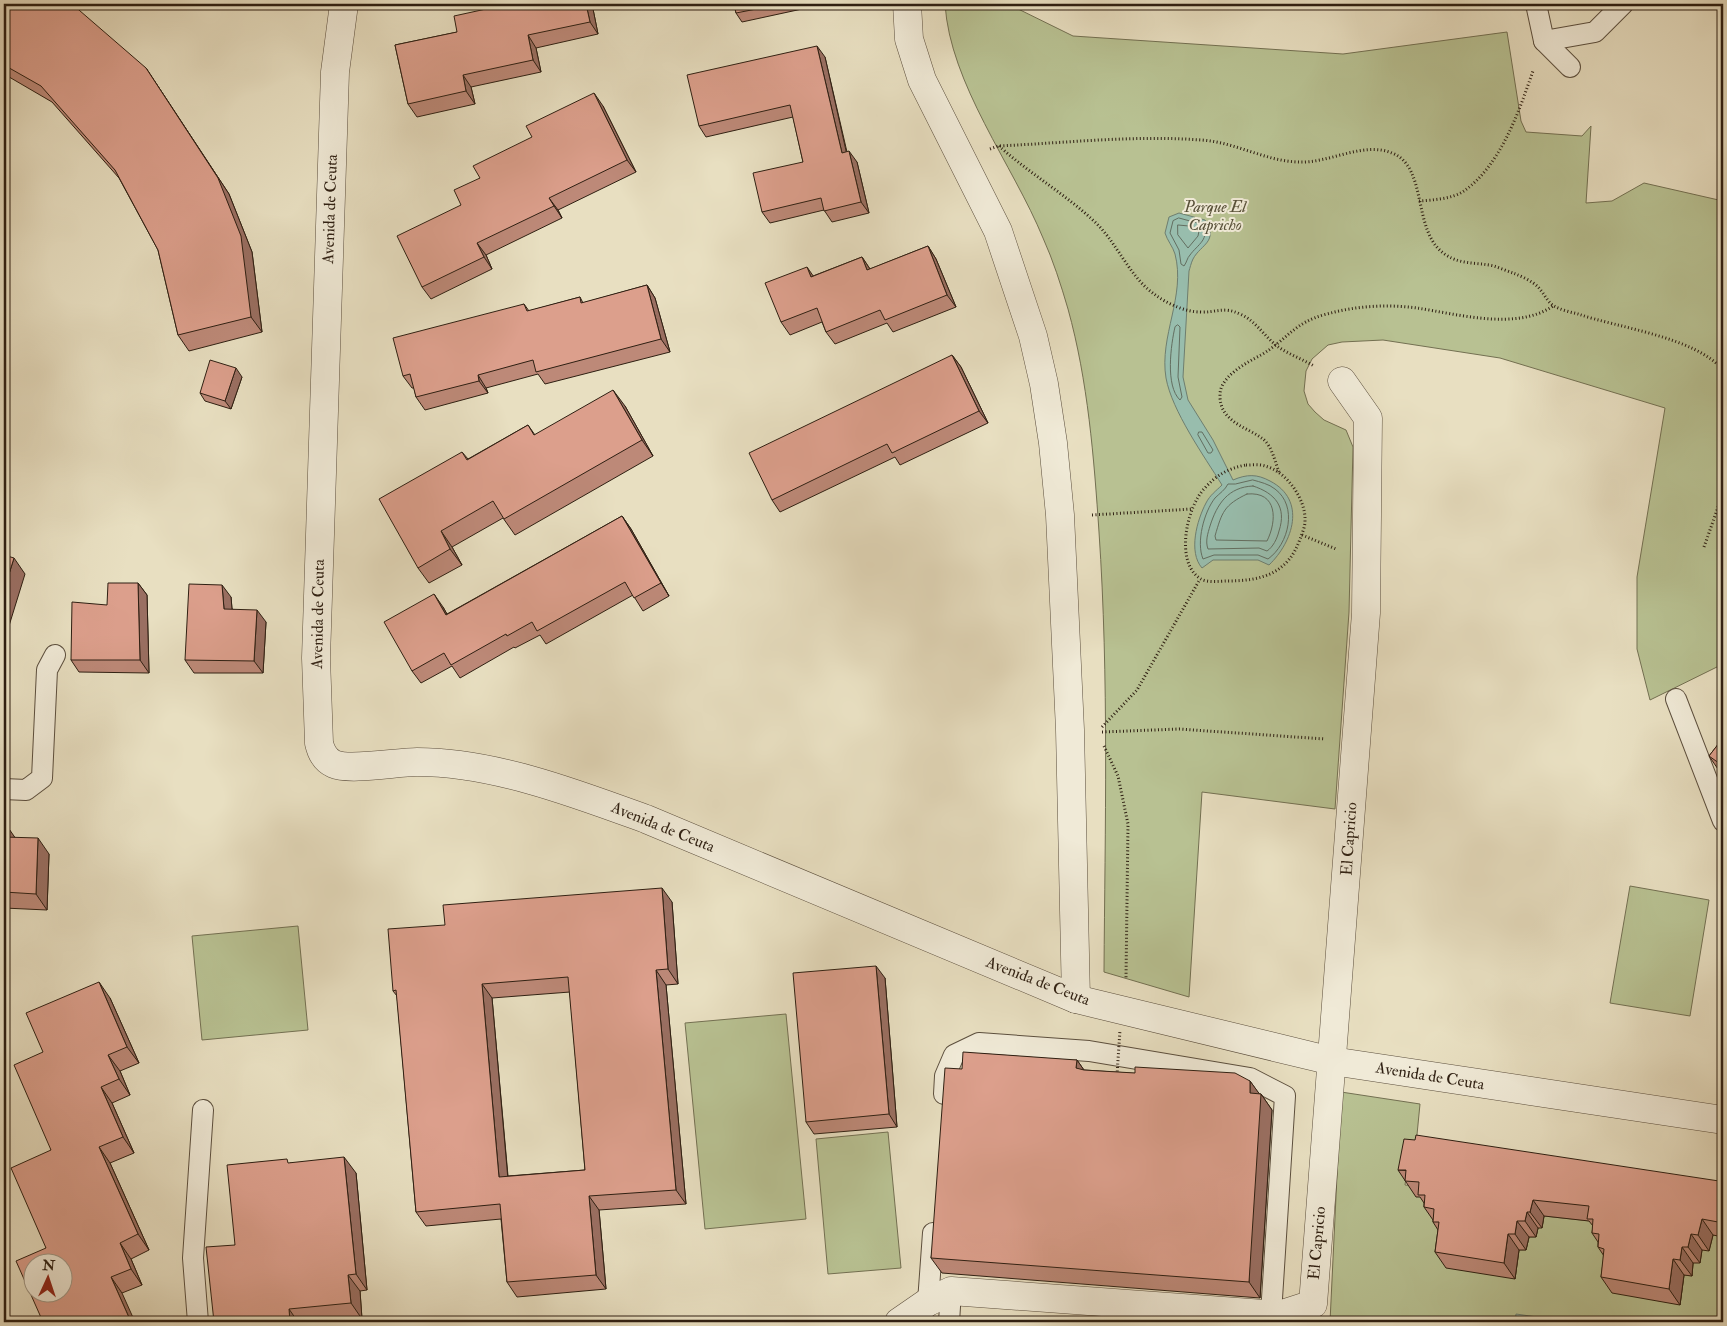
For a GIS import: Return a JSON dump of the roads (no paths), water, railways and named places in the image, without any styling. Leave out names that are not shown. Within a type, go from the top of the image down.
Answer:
[{"type":"street","name":"Avenida de Ceuta","points":[[344,4],[334,72],[316,658],[319,743],[325,757],[339,766],[418,762],[474,768],[582,795],[655,822],[1076,999],[1332,1061],[1723,1120]]},
{"type":"street","points":[[907,4],[909,39],[922,80],[998,231],[1028,318],[1044,384],[1053,443],[1062,562],[1070,730],[1076,999]]},
{"type":"street","name":"El Capricio","points":[[1271,1314],[1279,1315],[1312,1304],[1332,1061],[1366,613],[1368,418],[1342,381]]},
{"type":"street","points":[[899,1322],[940,1296],[1271,1314]]},
{"type":"lane","points":[[1536,4],[1544,41],[1570,67]]},
{"type":"lane","points":[[1544,41],[1595,32],[1623,4]]},
{"type":"lane","points":[[4,790],[26,790],[42,778],[47,670],[55,655]]},
{"type":"lane","points":[[1676,699],[1723,821]]},
{"type":"lane","points":[[942,1115],[945,1076],[954,1055],[979,1043],[1089,1051],[1250,1078],[1285,1096],[1271,1314]]},
{"type":"lane","points":[[198,1322],[193,1258],[203,1110]]},
{"type":"lane","points":[[935,1213],[940,1296],[949,1322]]},
{"type":"water","points":[[1179,213],[1205,220],[1210,233],[1207,242],[1193,259],[1189,271],[1183,377],[1188,400],[1213,440],[1233,480],[1247,476],[1261,477],[1282,489],[1289,499],[1292,510],[1290,533],[1277,556],[1269,565],[1258,560],[1213,560],[1202,568],[1195,553],[1195,536],[1203,510],[1209,498],[1222,485],[1182,419],[1169,391],[1166,378],[1166,347],[1175,301],[1177,270],[1175,254],[1165,233],[1169,217]]},
{"type":"water","points":[[1516,1314],[1572,1322],[1515,1322]]},
{"type":"park label","name":"Parque El Capricho","points":[[1215,216]]}]
